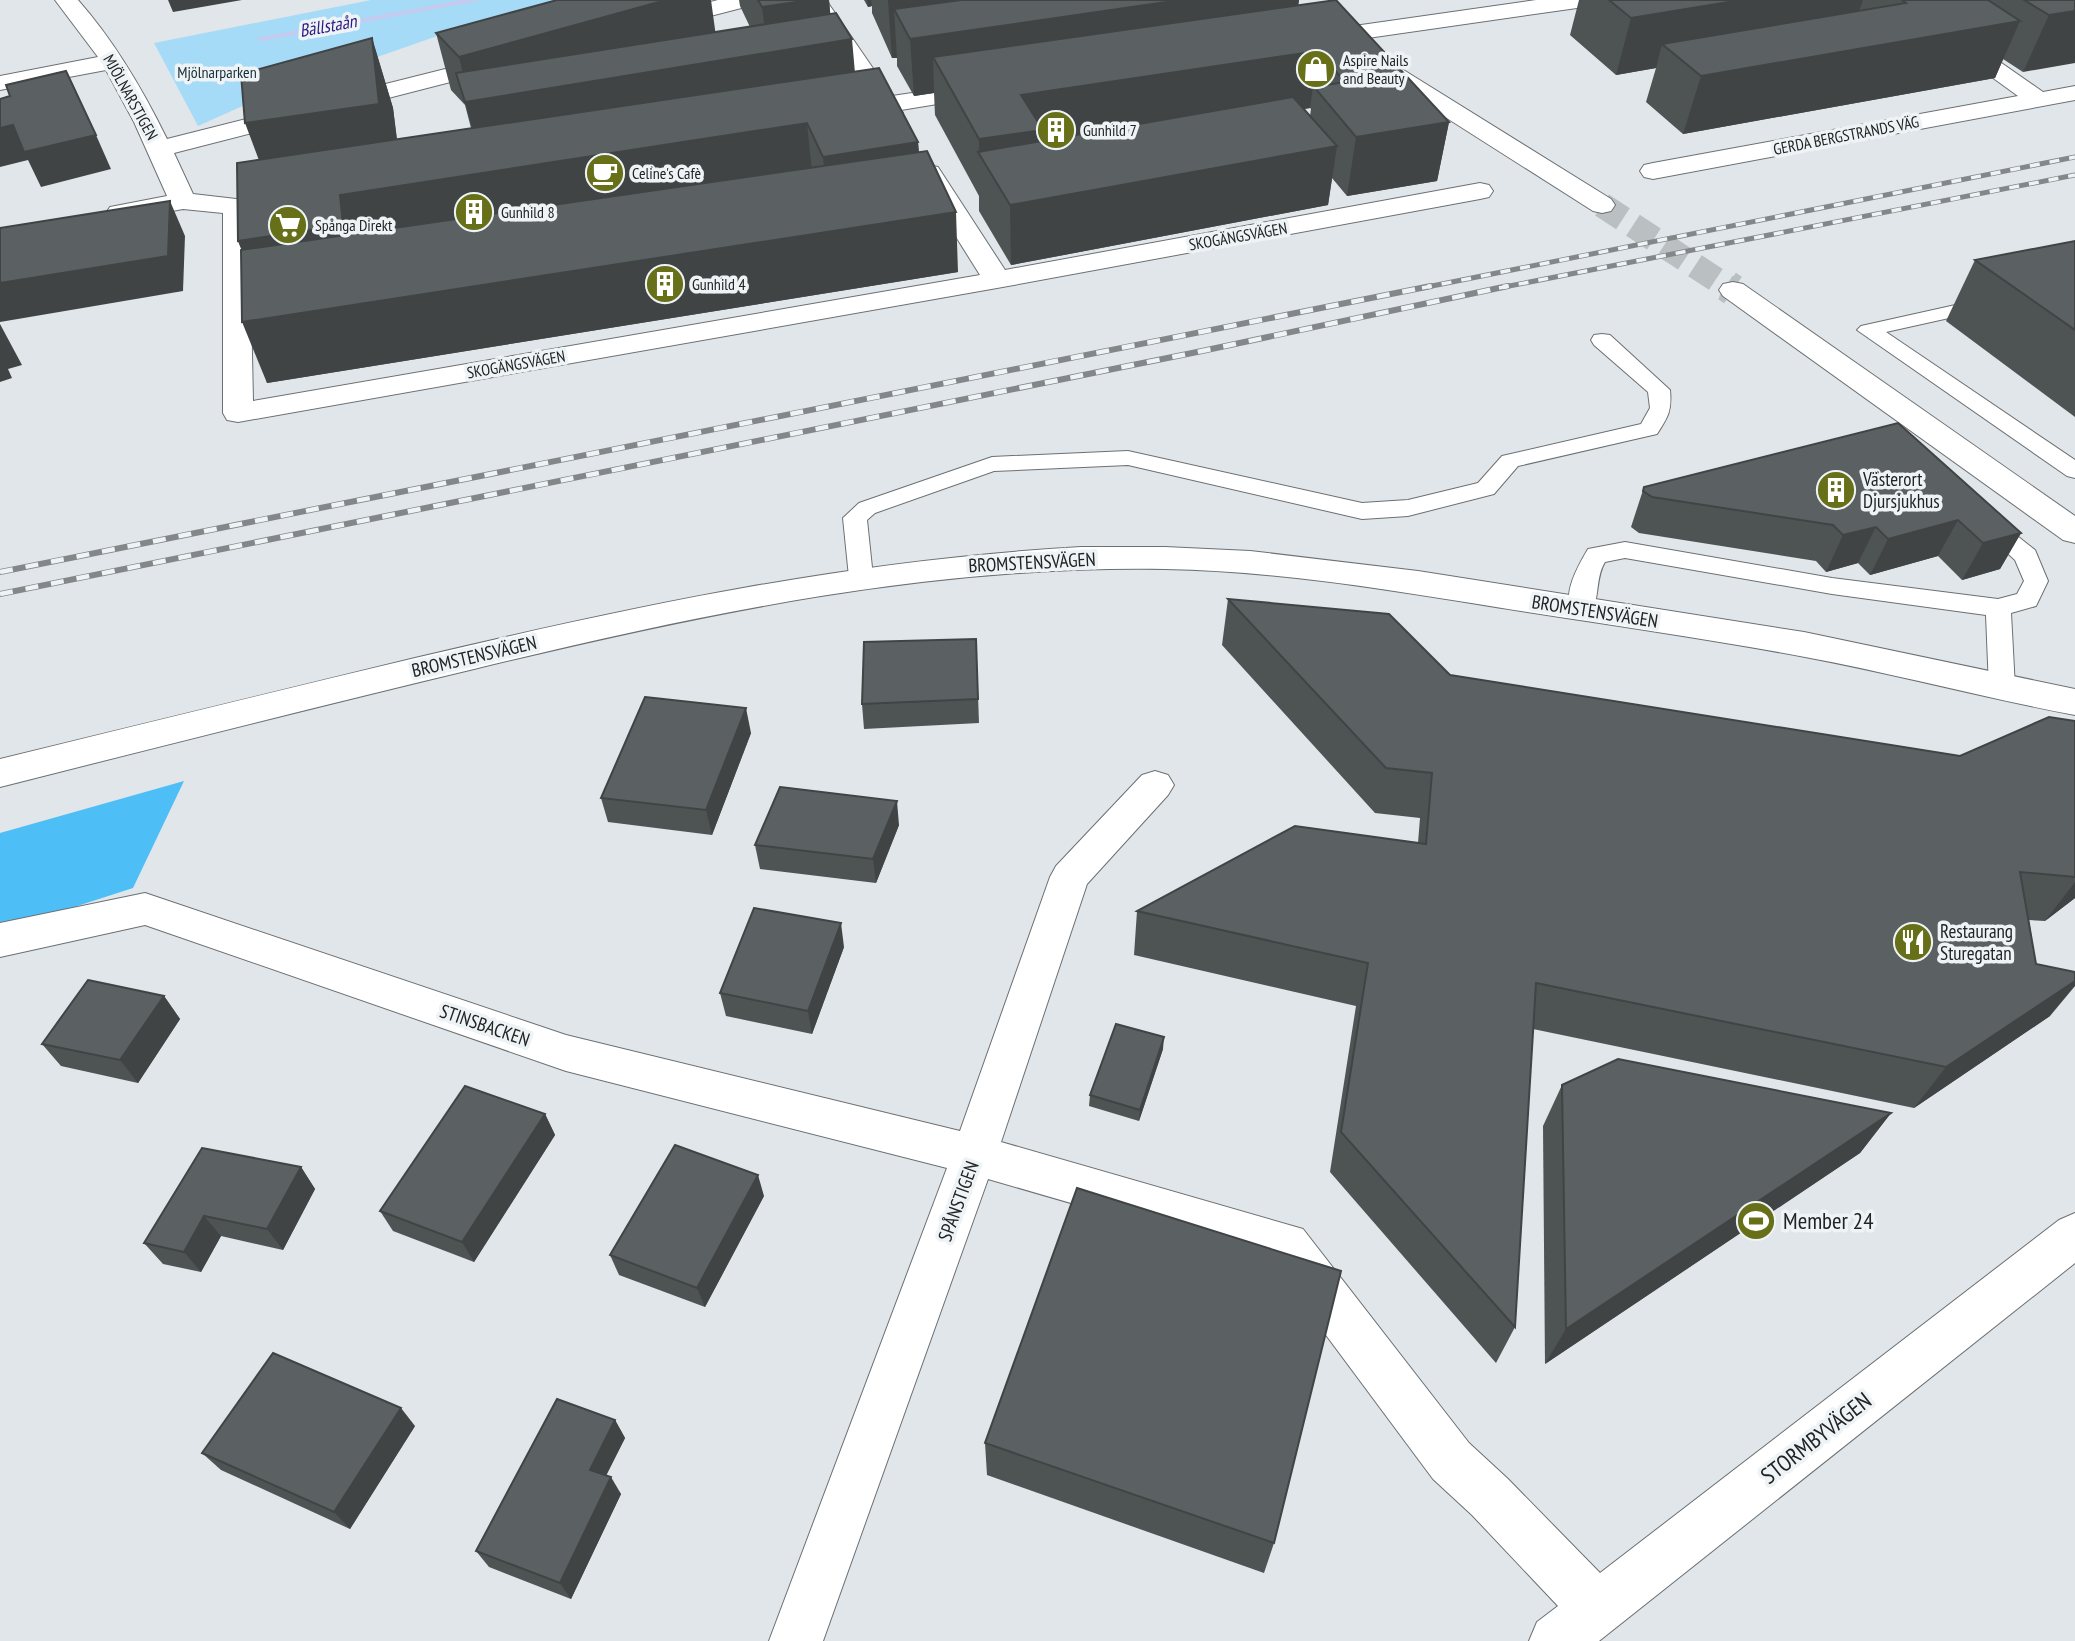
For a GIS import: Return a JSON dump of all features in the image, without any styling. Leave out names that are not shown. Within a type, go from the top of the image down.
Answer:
[{"type":"street","name":"MJÖLNARSTIGEN","points":[[66,0],[93,29],[160,149],[183,201]]},
{"type":"street","points":[[638,27],[745,0]]},
{"type":"street","points":[[815,0],[901,129]]},
{"type":"street","points":[[1292,42],[1584,0]]},
{"type":"street","points":[[1896,0],[2039,100]]},
{"type":"street","points":[[1312,19],[1332,35],[1602,205]]},
{"type":"street","points":[[160,149],[520,57]]},
{"type":"street","points":[[0,83],[111,62]]},
{"type":"street","points":[[817,116],[1008,86]]},
{"type":"street","name":"GERDA BERGSTRANDS VÄG","points":[[1653,171],[2075,93]]},
{"type":"street","points":[[916,152],[997,280]]},
{"type":"street","name":"SKOGÄNGSVÄGEN","points":[[236,207],[238,413],[997,280],[1480,191]]},
{"type":"street","points":[[92,218],[183,201],[236,207],[315,194]]},
{"type":"street","points":[[1733,290],[2075,532]]},
{"type":"street","name":"BROMSTENSVÄGEN","points":[[0,773],[635,618],[860,577],[982,564],[1163,558],[1328,570],[1581,608],[1847,653],[2075,702]]},
{"type":"street","name":"SPÅNSTIGEN","points":[[796,1641],[974,1155],[1070,877],[1156,785]]},
{"type":"street","name":"STINSBACKEN","points":[[0,940],[145,909],[566,1053],[974,1155],[1286,1244],[1451,1461],[1490,1497],[1597,1608]]},
{"type":"street","name":"STORMBYVÄGEN","points":[[1556,1641],[2075,1236]]},
{"type":"lane","points":[[2010,299],[1868,330],[2075,471]]},
{"type":"lane","points":[[860,577],[855,518],[867,508],[992,464],[1128,458],[1363,511],[1408,508],[1486,489],[1510,461],[1649,429],[1661,408],[1659,390],[1602,340]]},
{"type":"lane","points":[[1581,608],[1586,573],[1597,555],[1625,550],[1832,586],[1998,608],[2027,600],[2036,581],[2026,556],[1965,505]]},
{"type":"lane","points":[[1998,608],[2002,688]]},
{"type":"green space","name":"Mjölnarparken","points":[[371,0],[604,0],[443,34],[263,97],[198,126],[154,43]]},
{"type":"shaded area","points":[[184,781],[133,888],[0,931],[0,833]]},
{"type":"building","points":[[557,0],[666,0],[459,57],[436,33]]},
{"type":"building","points":[[758,0],[810,0],[762,7]]},
{"type":"building","points":[[961,0],[1180,0],[910,39],[894,9]]},
{"type":"building","points":[[1336,0],[1449,122],[1356,137],[1314,87],[1345,82],[1318,51],[1021,95],[1043,130],[979,139],[933,57]]},
{"type":"building","points":[[1609,0],[1741,0],[1631,18]]},
{"type":"building","points":[[1902,0],[1988,0],[2020,21],[1701,76],[1662,44],[1906,3]]},
{"type":"building","points":[[2024,0],[2075,0],[2075,11],[2049,15]]},
{"type":"building","points":[[836,13],[852,39],[465,102],[456,73]]},
{"type":"building","points":[[372,38],[379,104],[245,123],[241,74]]},
{"type":"building","points":[[879,68],[918,142],[823,157],[807,123],[340,195],[343,225],[238,241],[237,163]]},
{"type":"building","points":[[66,71],[96,135],[24,152],[13,125],[0,128],[0,99],[10,96],[6,85]]},
{"type":"building","points":[[1293,97],[1337,146],[1010,205],[978,152]]},
{"type":"building","points":[[927,151],[956,212],[242,322],[241,250]]},
{"type":"building","points":[[170,201],[168,256],[0,283],[0,228]]},
{"type":"building","points":[[2075,241],[2075,330],[1975,260]]},
{"type":"building","points":[[1898,423],[2021,533],[1983,543],[1958,520],[1888,539],[1876,527],[1843,535],[1833,525],[1652,497],[1643,491],[1644,487]]},
{"type":"building","points":[[1228,599],[1389,614],[1450,675],[1960,756],[2049,717],[2075,721],[2075,877],[2020,872],[2036,964],[2075,972],[2075,981],[1946,1067],[1536,983],[1515,1327],[1341,1132],[1368,963],[1137,911],[1295,826],[1426,844],[1432,773],[1386,768]]},
{"type":"building","points":[[976,639],[978,699],[862,704],[864,642]]},
{"type":"building","points":[[645,697],[746,708],[706,810],[601,798]]},
{"type":"building","points":[[780,787],[897,801],[873,859],[755,845]]},
{"type":"building","points":[[754,908],[841,923],[808,1011],[720,993]]},
{"type":"building","points":[[88,980],[164,996],[120,1060],[42,1044]]},
{"type":"building","points":[[1116,1024],[1164,1037],[1140,1110],[1090,1095]]},
{"type":"building","points":[[1618,1059],[1891,1113],[1566,1329],[1562,1085]]},
{"type":"building","points":[[465,1086],[545,1114],[462,1242],[380,1211]]},
{"type":"building","points":[[675,1145],[758,1175],[697,1288],[610,1255]]},
{"type":"building","points":[[202,1148],[301,1167],[267,1229],[204,1216],[184,1252],[144,1243]]},
{"type":"building","points":[[1077,1188],[1341,1271],[1274,1543],[985,1443]]},
{"type":"building","points":[[273,1353],[401,1408],[334,1512],[202,1453]]},
{"type":"building","points":[[557,1399],[615,1420],[590,1470],[611,1477],[560,1583],[476,1551]]},
{"type":"waterway","name":"Bällstaån","points":[[261,38],[478,0]]},
{"type":"tunnel","points":[[1602,205],[1729,288]]},
{"type":"tunnel","points":[[1727,286],[1733,290]]},
{"type":"railway","points":[[1422,288],[2075,157]]},
{"type":"railway","points":[[1499,288],[2075,175]]},
{"type":"railway","points":[[0,572],[1431,286]]},
{"type":"railway","points":[[0,594],[1202,351],[1508,286]]},
{"type":"place","name":"Aspire Nails and Beauty","points":[[1316,69]]},
{"type":"place","name":"Gunhild 7","points":[[1056,130]]},
{"type":"place","name":"Celine's Cafè","points":[[605,173]]},
{"type":"place","name":"Gunhild 8","points":[[474,212]]},
{"type":"place","name":"Spånga Direkt","points":[[288,225]]},
{"type":"place","name":"Gunhild 4","points":[[665,284]]},
{"type":"place","name":"Västerort Djursjukhus","points":[[1836,490]]},
{"type":"place","name":"Restaurang Sturegatan","points":[[1913,942]]},
{"type":"place","name":"Member 24","points":[[1756,1221]]}]
